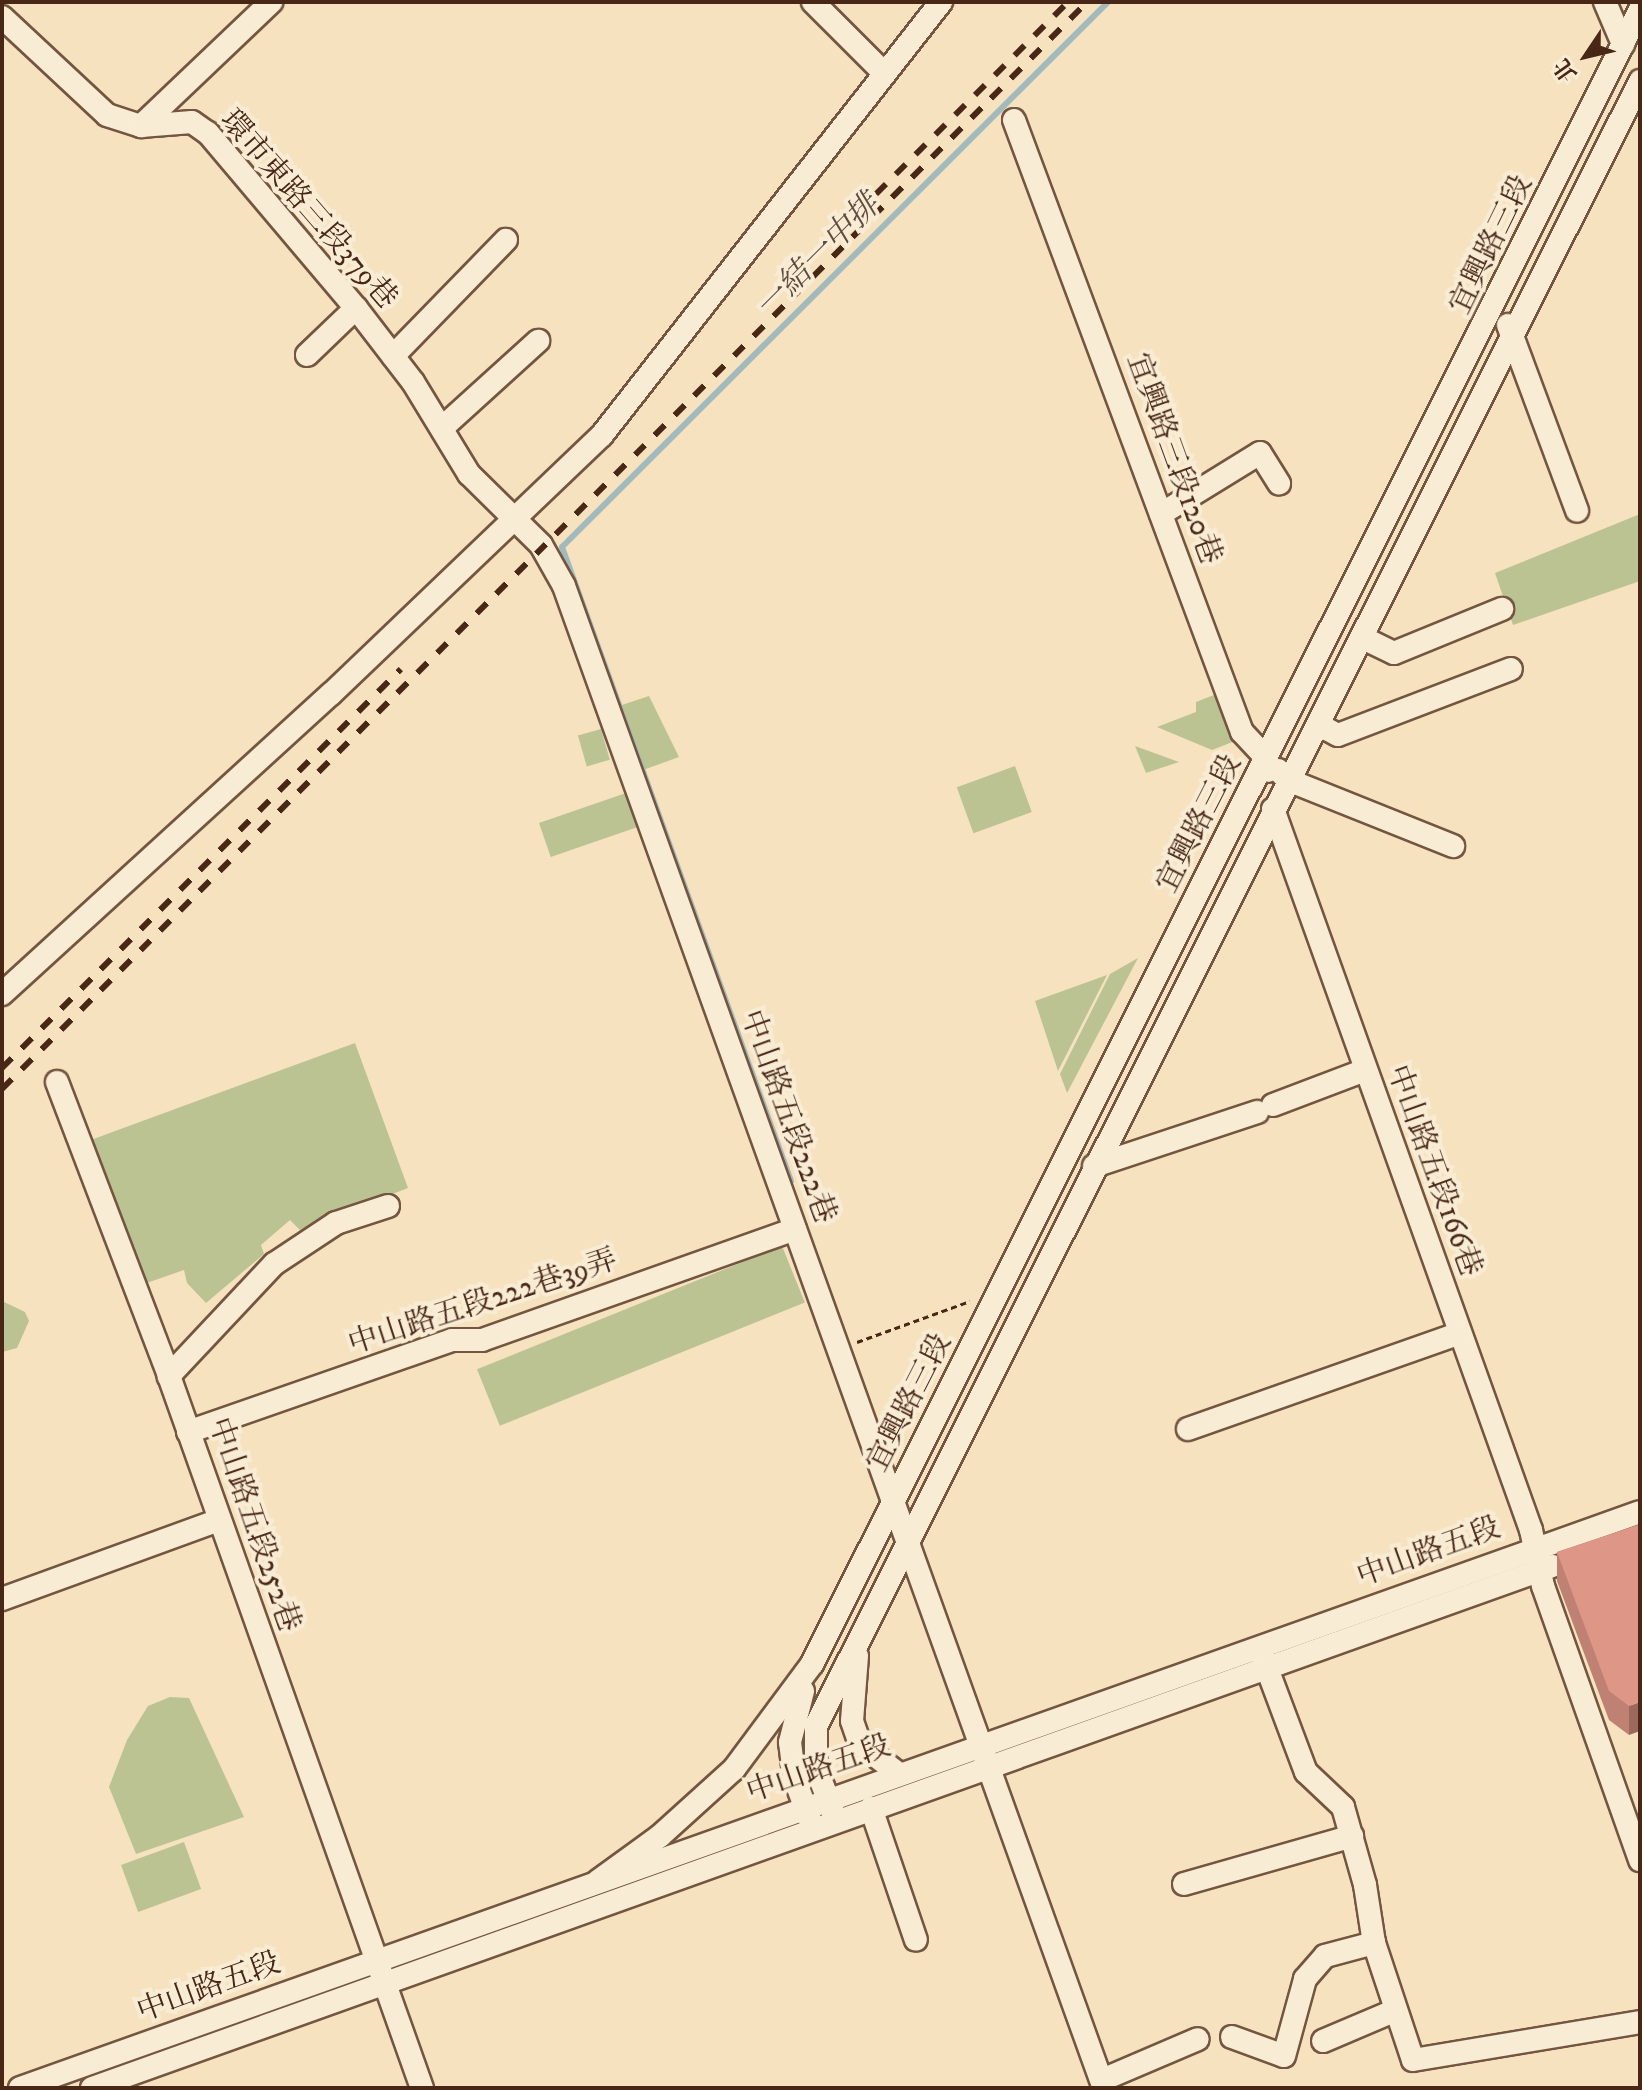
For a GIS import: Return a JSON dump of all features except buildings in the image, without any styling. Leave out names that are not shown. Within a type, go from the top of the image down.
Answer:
[{"type":"street","points":[[141,126],[271,2]]},
{"type":"street","points":[[813,2],[882,71]]},
{"type":"street","points":[[2,994],[515,522],[602,435],[882,71],[941,2]]},
{"type":"street","points":[[1605,2],[1623,44]]},
{"type":"street","name":"宜興路三段","points":[[598,1881],[660,1836],[734,1769],[812,1664],[1494,309],[1640,10]]},
{"type":"street","name":"環市東路三段379巷","points":[[2,17],[98,108],[141,126],[192,122],[208,133],[356,308],[393,356],[469,474],[515,522]]},
{"type":"street","name":"宜興路三段","points":[[814,1828],[816,1726],[1094,1166],[1274,816],[1288,780],[1319,725],[1515,332],[1634,111],[1640,81]]},
{"type":"street","name":"宜興路三段120巷","points":[[1014,120],[1242,732],[1288,780]]},
{"type":"street","points":[[393,356],[506,240]]},
{"type":"street","points":[[307,355],[356,308]]},
{"type":"street","points":[[1494,309],[1515,332],[1577,511]]},
{"type":"street","points":[[442,428],[538,341]]},
{"type":"street","points":[[1161,514],[1260,453],[1279,484]]},
{"type":"street","name":"中山路五段222巷","points":[[515,522],[541,545],[564,586],[1103,2084]]},
{"type":"street","points":[[1363,638],[1394,653],[1502,609]]},
{"type":"street","points":[[1319,725],[1338,735],[1511,669]]},
{"type":"street","points":[[1266,758],[1274,816]]},
{"type":"street","points":[[1288,780],[1453,846]]},
{"type":"street","name":"中山路五段166巷","points":[[1274,816],[1460,1333],[1534,1547],[1539,1570],[1630,1801],[1640,1860]]},
{"type":"street","points":[[1094,1166],[1265,1108],[1365,1070]]},
{"type":"street","name":"中山路五段252巷","points":[[57,1082],[169,1376],[422,2088]]},
{"type":"street","points":[[169,1376],[274,1264],[336,1223],[388,1206]]},
{"type":"street","name":"中山路五段222巷39弄","points":[[188,1432],[452,1340],[482,1340],[795,1229]]},
{"type":"street","points":[[1188,1429],[1460,1333]]},
{"type":"street","name":"中山路五段","points":[[20,2088],[871,1808],[985,1755],[1259,1646],[1640,1512]]},
{"type":"street","points":[[2,1599],[219,1520]]},
{"type":"street","name":"中山路五段","points":[[92,2088],[598,1881],[813,1802],[899,1774],[985,1755],[1268,1669],[1539,1570],[1640,1537]]},
{"type":"street","name":"宜興路三段","points":[[860,1639],[852,1721],[860,1744],[899,1774]]},
{"type":"street","points":[[1259,1646],[1306,1772],[1343,1807],[1374,1943],[1413,2060],[1640,2022]]},
{"type":"street","name":"宜興路三段","points":[[812,1664],[790,1742],[813,1802],[836,1820]]},
{"type":"street","points":[[871,1808],[916,1940]]},
{"type":"street","points":[[1184,1884],[1352,1836]]},
{"type":"street","points":[[1232,2037],[1284,2056],[1305,1979],[1325,1956],[1374,1943]]},
{"type":"street","points":[[1323,2041],[1396,2010]]},
{"type":"street","points":[[1103,2084],[1198,2039]]},
{"type":"path","points":[[838,1348],[1000,1291]]},
{"type":"green space","points":[[1640,514],[1640,581],[1513,625],[1495,573]]},
{"type":"green space","points":[[1219,693],[1235,741],[1212,750],[1157,727],[1196,712],[1196,702]]},
{"type":"green space","points":[[649,696],[679,757],[643,770],[619,706]]},
{"type":"green space","points":[[601,729],[610,760],[587,766],[578,736]]},
{"type":"green space","points":[[1135,746],[1179,762],[1146,773]]},
{"type":"green space","points":[[1015,766],[1032,812],[973,833],[957,787]]},
{"type":"green space","points":[[626,793],[638,827],[551,857],[539,823]]},
{"type":"green space","points":[[1138,958],[1067,1093],[1060,1074],[1110,974]]},
{"type":"green space","points":[[1107,975],[1058,1071],[1035,1001]]},
{"type":"green space","points":[[355,1043],[408,1188],[300,1230],[290,1220],[261,1245],[264,1254],[206,1303],[187,1283],[184,1270],[141,1285],[88,1141]]},
{"type":"green space","points":[[782,1246],[805,1303],[500,1426],[477,1369]]},
{"type":"green space","points":[[2,1301],[25,1312],[29,1321],[17,1348],[2,1352]]},
{"type":"green space","points":[[170,1697],[189,1698],[244,1817],[136,1854],[109,1787],[127,1740],[148,1706]]},
{"type":"green space","points":[[184,1842],[201,1889],[138,1912],[121,1865]]},
{"type":"waterway","name":"一結一中排","points":[[791,1181],[562,547],[1108,2]]},
{"type":"railway","points":[[876,194],[1068,2]]},
{"type":"railway","points":[[2,1089],[1087,2]]},
{"type":"railway","points":[[2,1068],[401,669]]}]
